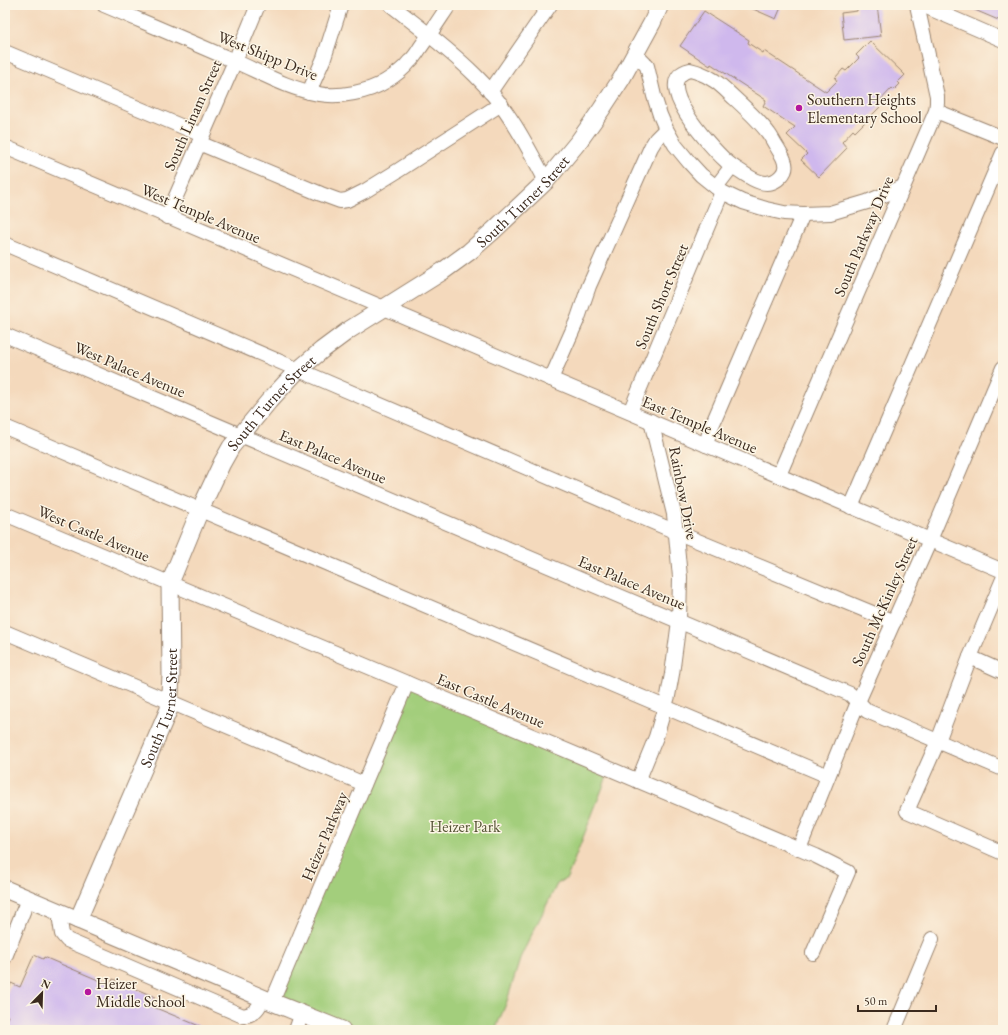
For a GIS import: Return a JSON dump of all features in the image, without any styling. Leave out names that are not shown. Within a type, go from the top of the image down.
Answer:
[{"type":"main road","name":"South Turner Street","points":[[78,920],[169,709],[171,676],[170,583],[200,510],[231,447],[269,401],[299,370],[349,330],[443,271],[469,252],[498,227],[546,181],[579,141],[622,78],[652,23],[660,5]]},
{"type":"main road","points":[[5,889],[342,1030]]},
{"type":"street","name":"West Shipp Drive","points":[[104,5],[283,83],[320,95],[352,94],[368,90],[398,73],[410,62],[449,5]]},
{"type":"street","name":"South Linam Street","points":[[167,217],[258,5]]},
{"type":"street","points":[[309,92],[324,58],[341,5]]},
{"type":"street","points":[[391,5],[447,49],[476,75],[501,104],[514,123],[546,181]]},
{"type":"street","points":[[490,92],[550,5]]},
{"type":"street","name":"South Parkway Drive","points":[[778,475],[936,110],[937,96],[917,5]]},
{"type":"street","points":[[922,5],[1003,40]]},
{"type":"street","points":[[5,52],[321,194],[340,201],[347,200],[365,191],[501,104]]},
{"type":"street","points":[[635,54],[647,66],[660,115],[675,145],[701,175],[719,190],[743,202],[784,213],[830,213],[867,202],[902,187]]},
{"type":"street","points":[[690,70],[699,72],[711,79],[746,108],[769,134],[784,160],[786,167],[784,173],[777,181],[768,183],[755,180],[732,166],[712,146],[693,123],[679,101],[676,82],[683,72],[690,70]]},
{"type":"street","points":[[936,110],[1003,138]]},
{"type":"street","points":[[551,379],[578,318],[589,286],[651,147],[656,139],[666,129]]},
{"type":"street","name":"West Temple Avenue","points":[[5,147],[384,308]]},
{"type":"street","points":[[851,507],[1003,153]]},
{"type":"street","name":"South Short Street","points":[[630,412],[719,190],[732,166]]},
{"type":"street","points":[[706,445],[710,430],[803,214]]},
{"type":"street","points":[[5,244],[676,532],[894,622]]},
{"type":"street","name":"East Temple Avenue","points":[[384,308],[1003,571]]},
{"type":"street","name":"West Palace Avenue","points":[[5,335],[241,435]]},
{"type":"street","name":"South McKinley Street","points":[[799,849],[858,702],[930,540],[1003,368]]},
{"type":"street","name":"Rainbow Drive","points":[[638,781],[656,737],[665,707],[672,674],[679,621],[680,577],[674,514],[651,421]]},
{"type":"street","points":[[5,427],[828,776]]},
{"type":"street","name":"East Palace Avenue","points":[[241,435],[850,694],[867,711],[1003,769]]},
{"type":"street","name":"West Castle Avenue","points":[[5,514],[170,583]]},
{"type":"street","points":[[1003,579],[970,657],[938,741],[907,811],[1003,853]]},
{"type":"street","name":"East Castle Avenue","points":[[170,583],[799,849],[848,872],[813,953]]},
{"type":"street","points":[[5,632],[364,784]]},
{"type":"street","points":[[970,657],[1003,672]]},
{"type":"street","name":"Heizer Parkway","points":[[61,913],[60,921],[62,934],[67,940],[243,1016],[250,1014],[260,1004],[268,1000],[407,683]]},
{"type":"street","points":[[5,957],[28,899]]},
{"type":"street","points":[[894,1030],[932,939]]},
{"type":"street","points":[[296,1030],[302,1013]]},
{"type":"green space","name":"Heizer Park","points":[[407,683],[610,769],[567,878],[557,884],[521,956],[506,1004],[495,1030],[342,1030],[272,1002]]},
{"type":"building","points":[[744,5],[782,5],[776,19]]},
{"type":"building","points":[[857,5],[877,5],[881,36],[844,40],[841,13],[857,11]]},
{"type":"building","points":[[963,5],[1003,5],[1003,22]]},
{"type":"building","points":[[704,11],[749,40],[748,43],[763,53],[764,51],[826,92],[837,81],[835,78],[843,69],[846,71],[859,58],[856,55],[870,41],[905,75],[898,82],[900,84],[894,90],[892,88],[877,104],[880,107],[855,132],[853,130],[842,142],[847,148],[819,177],[801,160],[807,154],[787,135],[795,127],[763,106],[766,100],[711,64],[710,66],[680,46]]},
{"type":"building","name":"Heizer Middle School","points":[[34,955],[43,959],[44,957],[110,985],[113,979],[155,997],[151,1006],[209,1030],[5,1030],[5,1022],[8,1016],[5,1015],[5,998],[11,983],[20,987]]},
{"type":"place","name":"Southern Heights Elementary School","points":[[799,108]]},
{"type":"place","name":"Heizer Middle School","points":[[88,992]]}]
